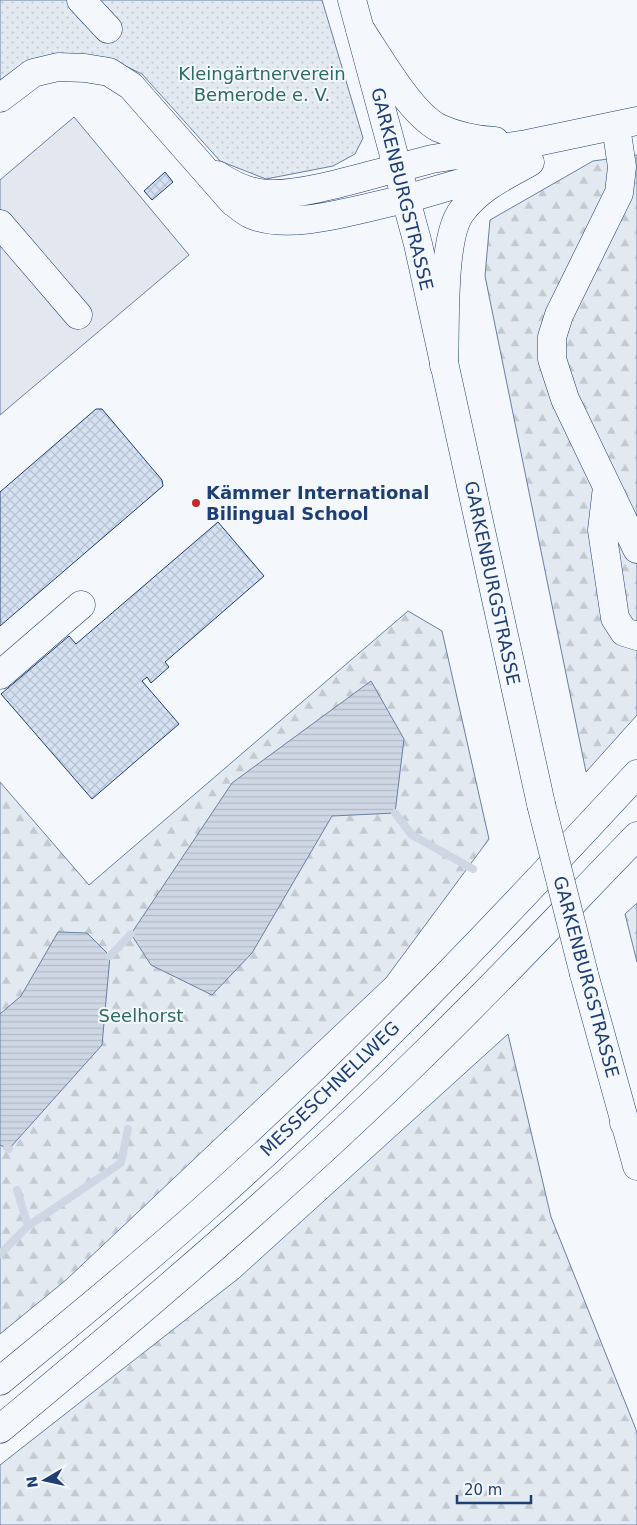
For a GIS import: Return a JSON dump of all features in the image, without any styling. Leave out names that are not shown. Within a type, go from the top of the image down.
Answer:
[{"type":"main road","points":[[81,0],[108,29]]},
{"type":"main road","name":"GARKENBURGSTRASSE","points":[[352,0],[406,199],[541,804],[584,974],[630,1133],[637,1166]]},
{"type":"main road","points":[[360,30],[412,104],[437,127],[528,153]]},
{"type":"main road","points":[[0,98],[33,73],[58,67],[85,68],[109,72],[131,86],[232,202],[251,214],[274,220],[295,222],[406,199],[528,153],[637,121]]},
{"type":"main road","points":[[198,164],[226,181],[249,190],[268,194],[288,194],[439,158],[528,153],[627,138],[619,193],[560,315],[552,337],[552,359],[556,377],[637,549]]},
{"type":"main road","points":[[444,365],[448,260],[452,234],[457,220],[461,211],[486,187],[528,153]]},
{"type":"main road","points":[[288,194],[295,222]]},
{"type":"main road","points":[[0,224],[78,315]]},
{"type":"main road","points":[[607,488],[602,530],[615,618],[624,632],[637,636]]},
{"type":"main road","points":[[0,675],[81,605]]},
{"type":"main road","name":"MESSESCHNELLWEG","points":[[0,1381],[204,1210],[320,1101],[402,1020],[637,774]]},
{"type":"main road","name":"MESSESCHNELLWEG","points":[[0,1429],[110,1338],[349,1125],[429,1049],[637,836]]},
{"type":"green space","name":"Kleingärtnerverein Bemerode e. V.","points":[[0,0],[322,0],[363,138],[355,154],[333,166],[266,179],[220,161],[142,74],[115,61],[0,86]]},
{"type":"green space","points":[[637,155],[637,715],[586,772],[485,276],[490,220],[593,161]]},
{"type":"green space","name":"Seelhorst","points":[[408,611],[442,631],[489,839],[386,978],[66,1280],[0,1334],[0,782],[89,885]]},
{"type":"green space","points":[[637,903],[637,962],[625,914]]},
{"type":"green space","points":[[508,1034],[551,1217],[637,1432],[637,1525],[0,1525],[0,1465],[239,1278]]},
{"type":"shaded area","points":[[74,117],[189,255],[0,415],[0,180]]},
{"type":"shaded area","points":[[371,681],[404,739],[395,813],[332,816],[252,953],[212,995],[151,965],[131,934],[232,783]]},
{"type":"shaded area","points":[[58,932],[87,933],[110,956],[102,1045],[9,1149],[0,1145],[0,1014],[21,996]]},
{"type":"building","points":[[165,172],[173,182],[152,200],[144,191]]},
{"type":"building","points":[[96,409],[102,409],[162,480],[163,486],[0,626],[0,492]]},
{"type":"building","points":[[218,522],[264,576],[165,662],[169,667],[151,683],[147,677],[142,681],[179,724],[92,799],[1,694],[69,636],[76,644]]},
{"type":"waterway","points":[[395,813],[412,835],[473,869]]},
{"type":"waterway","points":[[110,956],[131,934]]},
{"type":"waterway","points":[[28,1226],[121,1163],[128,1129]]},
{"type":"waterway","points":[[0,1254],[28,1226],[17,1190]]},
{"type":"place","name":"Kämmer International Bilingual School","points":[[196,503]]}]
